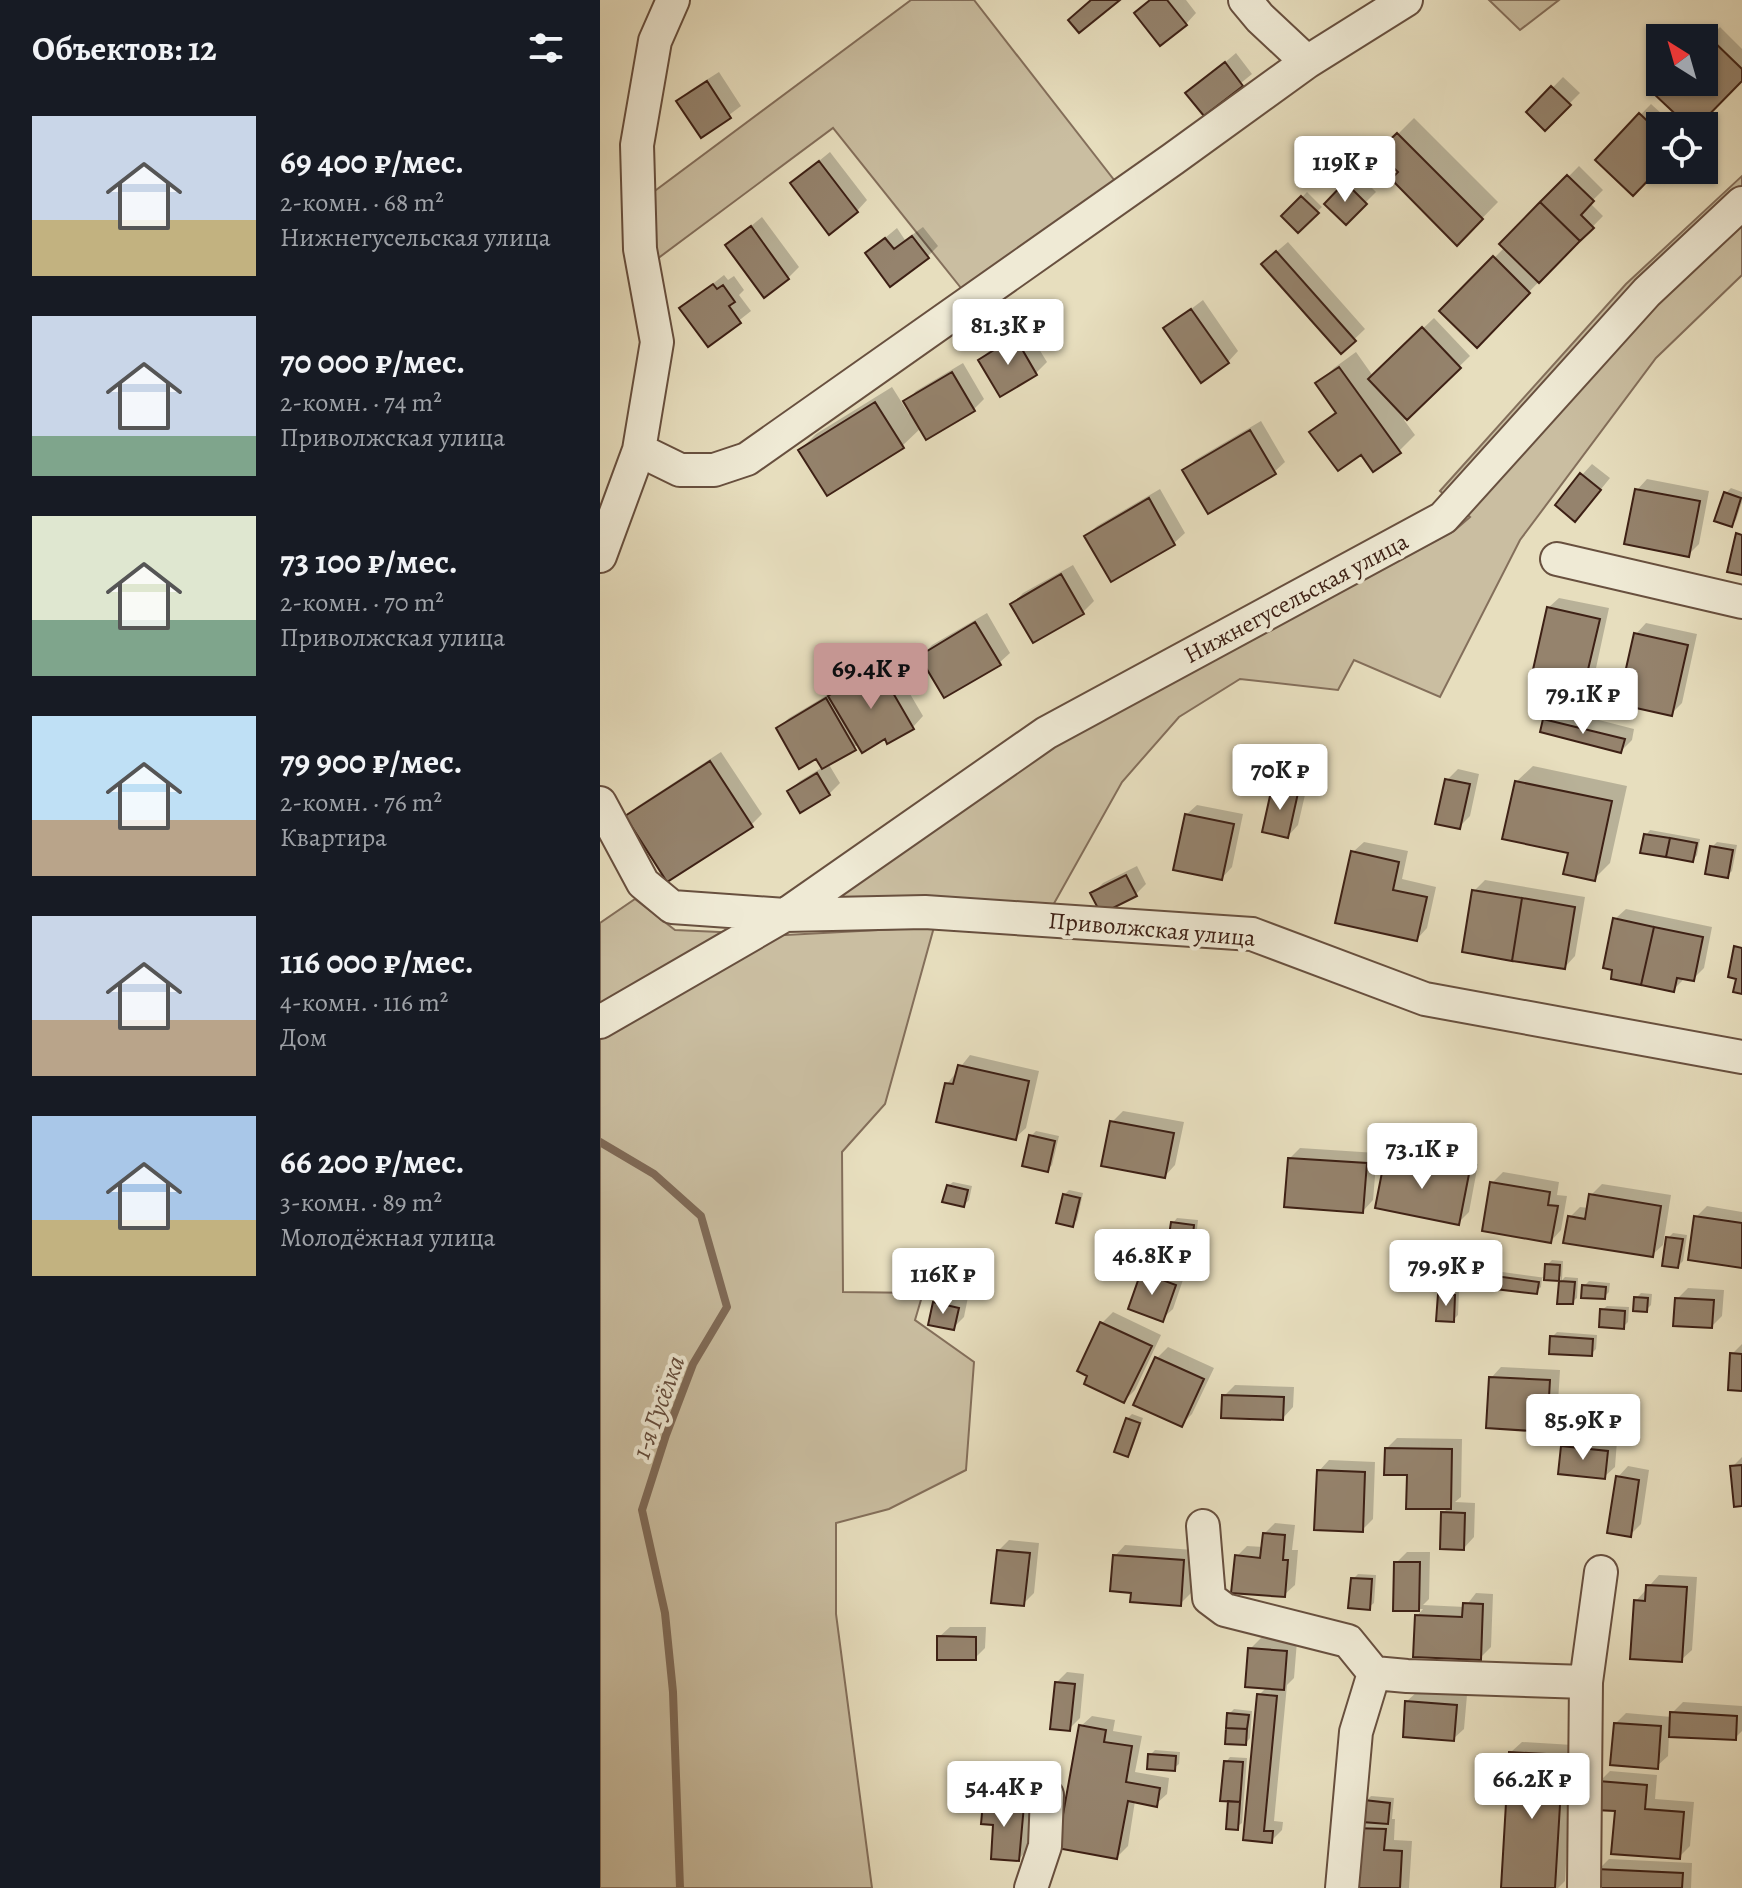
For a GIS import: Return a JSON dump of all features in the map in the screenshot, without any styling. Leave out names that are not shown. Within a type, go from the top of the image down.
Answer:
[{"type":"street","points":[[600,556],[639,450],[657,342],[640,249],[637,145],[655,41],[673,0]]},
{"type":"street","points":[[1245,0],[1307,62]]},
{"type":"street","points":[[639,450],[680,470],[714,470],[747,459],[1307,62],[1406,0]]},
{"type":"street","name":"Нижнегусельская улица","points":[[600,1022],[785,915],[1046,733],[1443,518],[1647,292],[1742,203]]},
{"type":"street","points":[[1557,559],[1742,602]]},
{"type":"street","name":"Приволжская улица","points":[[600,803],[643,883],[672,907],[785,915],[925,912],[1252,934],[1425,999],[1742,1057]]},
{"type":"street","points":[[1203,1526],[1209,1598],[1225,1610],[1348,1641],[1374,1673],[1586,1682]]},
{"type":"street","points":[[1584,1888],[1586,1682],[1601,1572]]},
{"type":"street","points":[[1342,1888],[1356,1732],[1374,1673]]},
{"type":"street","points":[[1031,1888],[1045,1846],[1047,1795]]},
{"type":"shaded area","points":[[911,0],[974,0],[1118,185],[965,293],[833,128],[649,265],[648,196]]},
{"type":"shaded area","points":[[1489,0],[1559,0],[1520,30]]},
{"type":"shaded area","points":[[1742,176],[1742,275],[1656,358],[1520,540],[1440,697],[1354,660],[1338,690],[1240,679],[1179,717],[1122,782],[1052,907],[840,901],[840,890],[1051,748],[1454,531],[1470,517],[1440,491],[1626,284]]},
{"type":"shaded area","points":[[635,899],[675,930],[786,935],[934,927],[885,1104],[842,1152],[843,1292],[923,1293],[915,1320],[974,1362],[966,1470],[889,1509],[836,1523],[836,1614],[872,1888],[600,1888],[600,923]]},
{"type":"building","points":[[1091,0],[1120,0],[1079,33],[1068,20]]},
{"type":"building","points":[[1150,0],[1167,0],[1187,25],[1160,46],[1134,13]]},
{"type":"building","points":[[1718,46],[1742,69],[1742,81],[1712,112],[1673,112],[1656,96],[1718,96]]},
{"type":"building","points":[[1225,62],[1243,86],[1204,116],[1185,93]]},
{"type":"building","points":[[707,81],[731,118],[701,138],[676,101]]},
{"type":"building","points":[[1551,86],[1571,105],[1545,131],[1526,112]]},
{"type":"building","points":[[1639,113],[1646,120],[1646,183],[1633,196],[1595,160]]},
{"type":"building","points":[[1397,133],[1483,219],[1457,246],[1391,179],[1398,172],[1377,152]]},
{"type":"building","points":[[819,161],[858,212],[829,235],[790,183]]},
{"type":"building","points":[[1567,175],[1594,201],[1581,215],[1594,228],[1580,241],[1540,202]]},
{"type":"building","points":[[1345,182],[1367,204],[1346,225],[1324,204]]},
{"type":"building","points":[[1301,196],[1319,213],[1298,233],[1281,216]]},
{"type":"building","points":[[1540,202],[1580,241],[1539,283],[1499,244]]},
{"type":"building","points":[[751,226],[789,279],[764,298],[725,245]]},
{"type":"building","points":[[912,236],[929,258],[890,287],[865,253],[885,238],[894,249]]},
{"type":"building","points":[[1276,251],[1356,341],[1341,354],[1261,264]]},
{"type":"building","points":[[1493,256],[1530,293],[1477,348],[1439,311]]},
{"type":"building","points":[[713,284],[717,289],[723,285],[735,302],[729,306],[741,323],[708,347],[679,308]]},
{"type":"building","points":[[1191,309],[1229,363],[1201,383],[1163,328]]},
{"type":"building","points":[[1422,327],[1461,368],[1407,420],[1368,379]]},
{"type":"building","points":[[1015,337],[1037,375],[1000,397],[978,360]]},
{"type":"building","points":[[1339,367],[1401,453],[1373,472],[1361,455],[1338,471],[1309,432],[1336,413],[1315,383]]},
{"type":"building","points":[[952,372],[975,411],[926,440],[903,401]]},
{"type":"building","points":[[875,402],[904,448],[827,496],[798,450]]},
{"type":"building","points":[[1250,430],[1276,474],[1208,514],[1182,470]]},
{"type":"building","points":[[1580,473],[1601,490],[1575,522],[1555,505]]},
{"type":"building","points":[[1635,489],[1700,501],[1689,557],[1624,544]]},
{"type":"building","points":[[1724,492],[1741,498],[1732,527],[1714,521]]},
{"type":"building","points":[[1149,498],[1175,545],[1111,582],[1084,536]]},
{"type":"building","points":[[1736,533],[1742,535],[1742,575],[1727,572]]},
{"type":"building","points":[[1061,574],[1084,614],[1033,643],[1010,604]]},
{"type":"building","points":[[1547,607],[1600,619],[1582,695],[1530,683]]},
{"type":"building","points":[[975,622],[1001,665],[944,698],[919,656]]},
{"type":"building","points":[[1634,633],[1688,645],[1672,716],[1618,704]]},
{"type":"building","points":[[878,667],[914,729],[887,744],[885,739],[862,753],[828,696]]},
{"type":"building","points":[[826,698],[856,750],[822,769],[816,759],[799,769],[776,728]]},
{"type":"building","points":[[1543,719],[1625,739],[1621,753],[1540,732]]},
{"type":"building","points":[[710,761],[753,827],[667,882],[625,816]]},
{"type":"building","points":[[817,773],[830,795],[800,813],[787,791]]},
{"type":"building","points":[[1445,779],[1470,784],[1460,829],[1435,824]]},
{"type":"building","points":[[1515,781],[1612,801],[1595,881],[1563,874],[1568,853],[1502,839]]},
{"type":"building","points":[[1272,787],[1298,793],[1288,838],[1262,832]]},
{"type":"building","points":[[1185,814],[1234,824],[1222,880],[1173,870]]},
{"type":"building","points":[[1644,834],[1670,838],[1666,857],[1640,853]]},
{"type":"building","points":[[1670,838],[1697,843],[1693,862],[1666,857]]},
{"type":"building","points":[[1710,846],[1733,850],[1728,878],[1705,874]]},
{"type":"building","points":[[1351,851],[1399,862],[1393,890],[1427,897],[1417,941],[1335,923]]},
{"type":"building","points":[[1126,875],[1137,896],[1101,914],[1090,893]]},
{"type":"building","points":[[1472,890],[1522,898],[1512,961],[1462,952]]},
{"type":"building","points":[[1522,898],[1575,907],[1565,969],[1512,961]]},
{"type":"building","points":[[1613,918],[1654,927],[1641,985],[1611,979],[1612,970],[1603,968]]},
{"type":"building","points":[[1654,927],[1703,937],[1694,981],[1677,978],[1674,992],[1641,985]]},
{"type":"building","points":[[1734,946],[1742,948],[1742,994],[1733,992],[1736,979],[1728,977]]},
{"type":"building","points":[[958,1065],[1029,1081],[1016,1140],[936,1122],[945,1083],[953,1084]]},
{"type":"building","points":[[1110,1121],[1174,1133],[1165,1178],[1101,1166]]},
{"type":"building","points":[[1029,1135],[1055,1141],[1048,1172],[1022,1166]]},
{"type":"building","points":[[1385,1157],[1469,1174],[1459,1225],[1375,1208]]},
{"type":"building","points":[[1288,1158],[1367,1163],[1363,1213],[1284,1207]]},
{"type":"building","points":[[1490,1182],[1550,1192],[1548,1205],[1558,1206],[1551,1243],[1482,1231]]},
{"type":"building","points":[[947,1185],[968,1190],[964,1207],[942,1202]]},
{"type":"building","points":[[1063,1194],[1080,1198],[1073,1227],[1056,1223]]},
{"type":"building","points":[[1589,1194],[1661,1206],[1653,1257],[1563,1243],[1568,1216],[1585,1219]]},
{"type":"building","points":[[1694,1216],[1742,1223],[1742,1268],[1688,1260]]},
{"type":"building","points":[[1171,1222],[1194,1225],[1192,1245],[1168,1242]]},
{"type":"building","points":[[1666,1237],[1683,1239],[1678,1268],[1662,1266]]},
{"type":"building","points":[[1545,1264],[1560,1265],[1559,1281],[1544,1280]]},
{"type":"building","points":[[1141,1272],[1176,1285],[1163,1322],[1128,1309]]},
{"type":"building","points":[[1488,1275],[1539,1282],[1537,1294],[1487,1288]]},
{"type":"building","points":[[1559,1281],[1575,1282],[1573,1304],[1557,1304]]},
{"type":"building","points":[[1582,1285],[1606,1287],[1605,1299],[1581,1298]]},
{"type":"building","points":[[1438,1294],[1455,1295],[1454,1322],[1436,1321]]},
{"type":"building","points":[[1634,1297],[1648,1298],[1647,1312],[1633,1311]]},
{"type":"building","points":[[1675,1298],[1714,1300],[1712,1328],[1673,1326]]},
{"type":"building","points":[[933,1302],[959,1308],[954,1330],[928,1325]]},
{"type":"building","points":[[1600,1309],[1625,1311],[1624,1329],[1599,1327]]},
{"type":"building","points":[[1100,1322],[1152,1346],[1124,1403],[1084,1384],[1087,1376],[1077,1371]]},
{"type":"building","points":[[1550,1336],[1593,1339],[1592,1356],[1549,1354]]},
{"type":"building","points":[[1730,1353],[1742,1354],[1742,1391],[1728,1390]]},
{"type":"building","points":[[1155,1357],[1204,1379],[1182,1427],[1133,1405]]},
{"type":"building","points":[[1489,1377],[1550,1380],[1547,1432],[1486,1428]]},
{"type":"building","points":[[1222,1395],[1284,1397],[1283,1420],[1221,1418]]},
{"type":"building","points":[[1126,1418],[1140,1423],[1128,1457],[1114,1452]]},
{"type":"building","points":[[1561,1446],[1608,1451],[1605,1479],[1558,1474]]},
{"type":"building","points":[[1385,1448],[1452,1449],[1451,1509],[1406,1509],[1407,1475],[1384,1475]]},
{"type":"building","points":[[1742,1465],[1742,1506],[1734,1507],[1730,1466]]},
{"type":"building","points":[[1317,1470],[1365,1472],[1363,1532],[1314,1530]]},
{"type":"building","points":[[1616,1476],[1639,1480],[1631,1537],[1607,1533]]},
{"type":"building","points":[[1441,1512],[1465,1513],[1464,1550],[1440,1549]]},
{"type":"building","points":[[1263,1533],[1285,1535],[1283,1560],[1288,1560],[1285,1597],[1231,1593],[1235,1555],[1260,1558]]},
{"type":"building","points":[[997,1550],[1030,1553],[1024,1606],[991,1603]]},
{"type":"building","points":[[1113,1555],[1184,1560],[1181,1606],[1130,1602],[1131,1593],[1110,1591]]},
{"type":"building","points":[[1394,1562],[1420,1562],[1419,1611],[1393,1611]]},
{"type":"building","points":[[1351,1578],[1372,1579],[1370,1610],[1348,1608]]},
{"type":"building","points":[[1646,1585],[1687,1587],[1682,1662],[1630,1659],[1634,1600],[1645,1601]]},
{"type":"building","points":[[1463,1603],[1483,1604],[1481,1660],[1413,1657],[1415,1615],[1462,1617]]},
{"type":"building","points":[[937,1636],[976,1637],[976,1660],[937,1660]]},
{"type":"building","points":[[1248,1648],[1287,1651],[1284,1690],[1245,1687]]},
{"type":"building","points":[[1055,1682],[1075,1684],[1070,1731],[1050,1729]]},
{"type":"building","points":[[1257,1694],[1277,1696],[1264,1831],[1273,1831],[1272,1843],[1243,1840]]},
{"type":"building","points":[[1405,1701],[1457,1705],[1454,1741],[1403,1737]]},
{"type":"building","points":[[1670,1712],[1737,1716],[1736,1740],[1669,1737]]},
{"type":"building","points":[[1227,1713],[1249,1715],[1247,1729],[1226,1728]]},
{"type":"building","points":[[1614,1723],[1661,1726],[1658,1769],[1610,1765]]},
{"type":"building","points":[[1079,1725],[1106,1730],[1104,1742],[1132,1746],[1126,1782],[1160,1788],[1157,1807],[1128,1801],[1117,1859],[1057,1848]]},
{"type":"building","points":[[1226,1728],[1247,1729],[1246,1745],[1225,1744]]},
{"type":"building","points":[[1509,1752],[1563,1755],[1555,1888],[1501,1888]]},
{"type":"building","points":[[1148,1754],[1176,1756],[1175,1771],[1147,1769]]},
{"type":"building","points":[[1224,1761],[1243,1762],[1240,1802],[1220,1801]]},
{"type":"building","points":[[1598,1781],[1647,1785],[1645,1809],[1684,1812],[1680,1859],[1611,1854],[1615,1811],[1595,1810]]},
{"type":"building","points":[[1364,1800],[1390,1803],[1388,1824],[1362,1822]]},
{"type":"building","points":[[1228,1801],[1240,1802],[1238,1830],[1226,1829]]},
{"type":"building","points":[[983,1802],[1024,1805],[1019,1861],[991,1859],[993,1825],[981,1824]]},
{"type":"building","points":[[1353,1828],[1386,1829],[1384,1850],[1402,1851],[1400,1888],[1350,1888]]},
{"type":"building","points":[[1596,1869],[1683,1873],[1682,1888],[1595,1888]]},
{"type":"waterway","name":"1-я Гусёлка","points":[[600,1142],[654,1174],[701,1216],[727,1307],[693,1364],[642,1510],[665,1613],[673,1692],[680,1888]]}]
